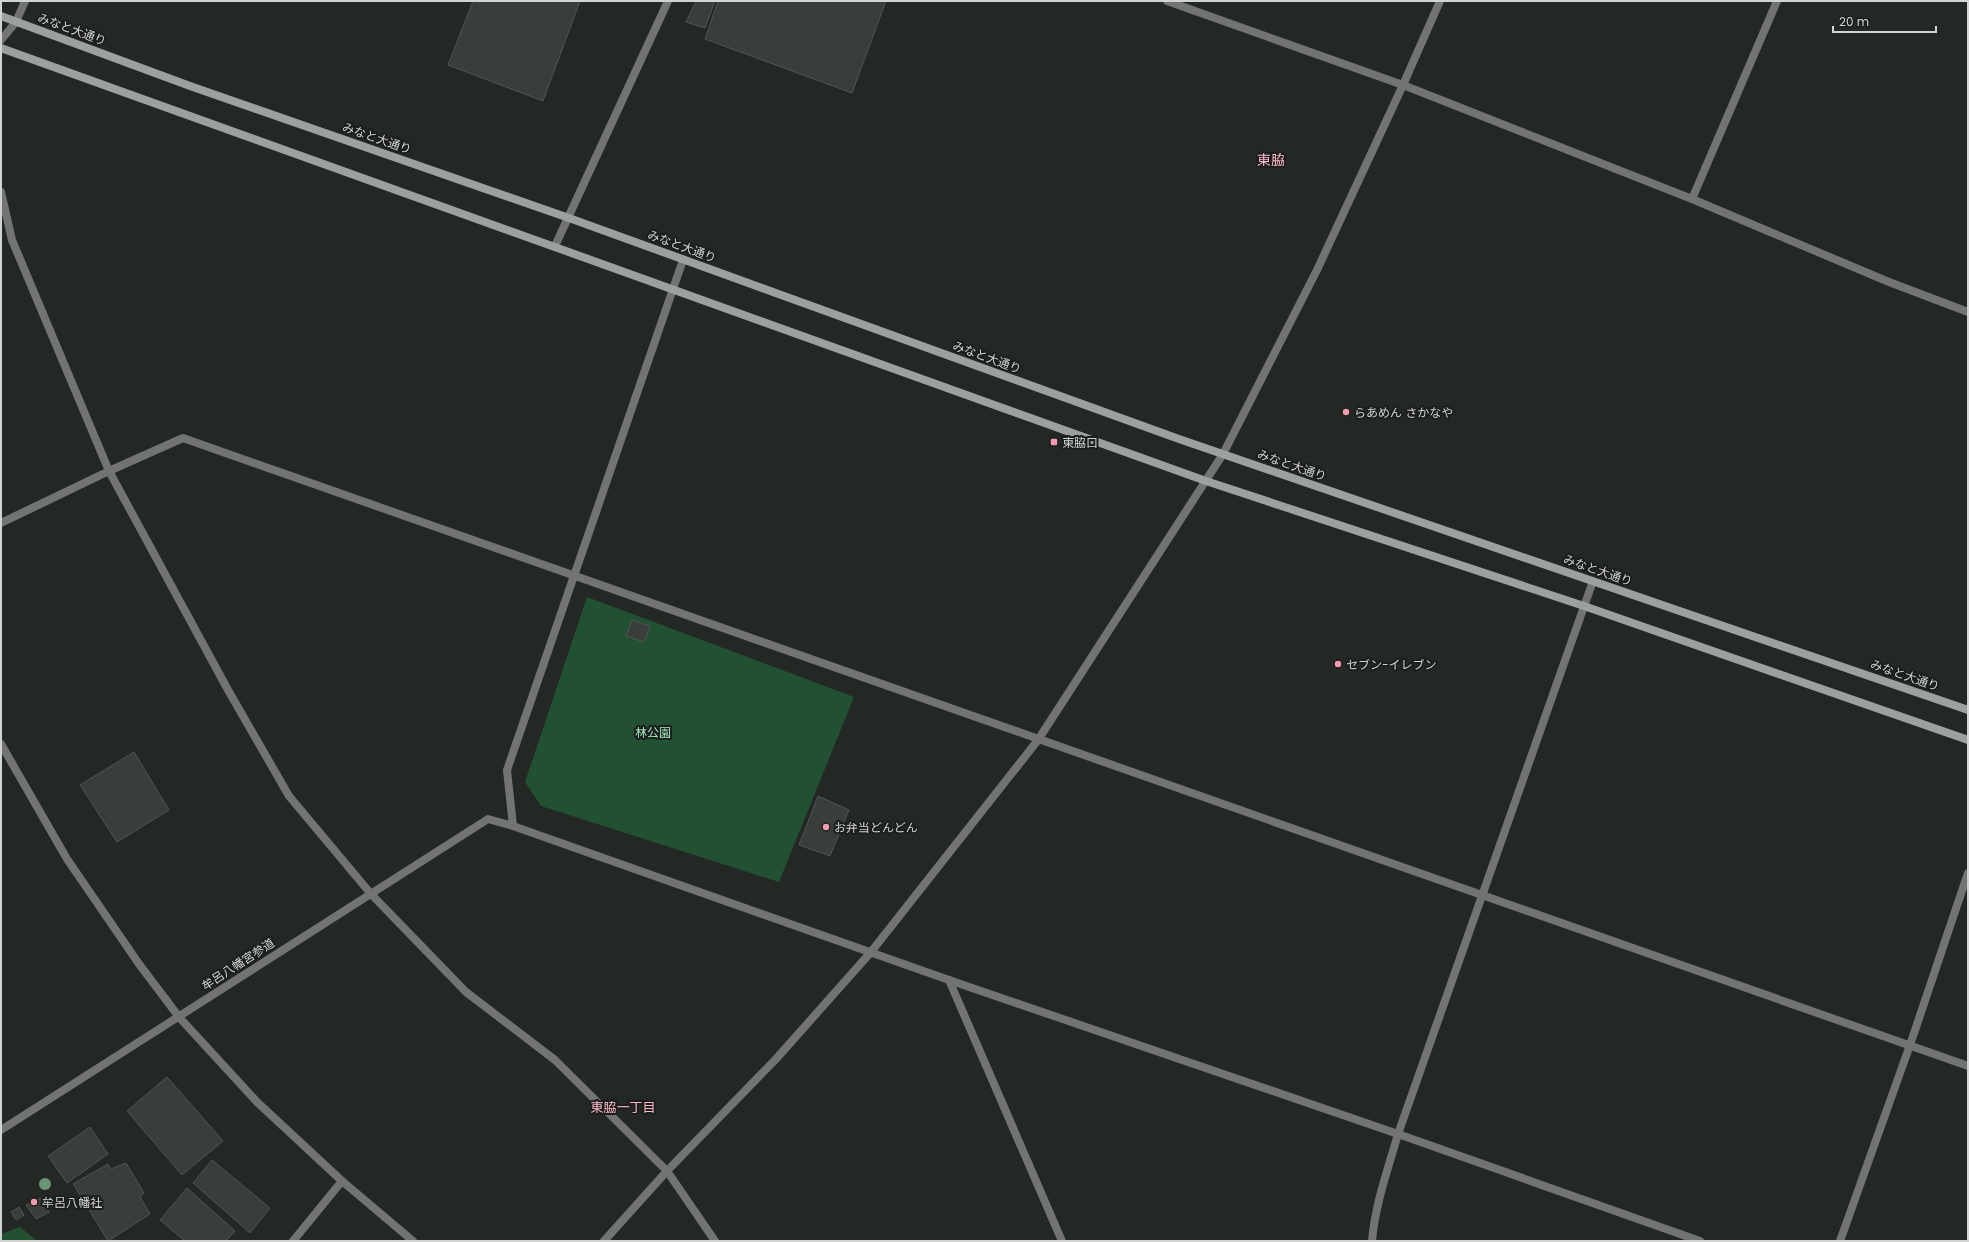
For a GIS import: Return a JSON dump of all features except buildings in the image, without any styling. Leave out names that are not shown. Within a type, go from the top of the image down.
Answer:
[{"type":"main road","name":"みなと大通り","points":[[1,16],[190,86],[569,218],[1223,454],[1968,710]]},
{"type":"main road","points":[[1,48],[1206,481],[1584,606],[1968,740]]},
{"type":"street","points":[[1,40],[16,22],[25,1]]},
{"type":"street","points":[[555,246],[668,1]]},
{"type":"street","points":[[1167,1],[1403,84],[1692,199],[1889,282],[1968,312]]},
{"type":"street","points":[[604,1241],[667,1172],[776,1059],[870,952],[1038,740],[1223,454],[1317,270],[1440,1]]},
{"type":"street","points":[[1692,199],[1777,1]]},
{"type":"street","points":[[1,192],[12,240],[109,471],[228,690],[289,796],[371,894],[466,992],[555,1060],[667,1172],[714,1241]]},
{"type":"street","points":[[683,260],[507,770],[513,826],[949,980],[1398,1134],[1700,1241]]},
{"type":"street","points":[[1,524],[109,471],[183,438],[1968,1066]]},
{"type":"street","points":[[1372,1241],[1373,1229],[1398,1134],[1484,895],[1593,581]]},
{"type":"street","points":[[1,744],[67,859],[139,964],[179,1017],[257,1102],[342,1181],[413,1241]]},
{"type":"street","name":"牟呂八幡宮参道","points":[[1,1130],[488,819],[513,826]]},
{"type":"street","points":[[1840,1241],[1910,1045],[1968,873]]},
{"type":"street","points":[[949,980],[1062,1241]]},
{"type":"street","points":[[293,1241],[342,1181]]},
{"type":"green space","name":"林公園","points":[[587,597],[854,697],[779,882],[541,806],[525,782]]},
{"type":"green space","points":[[20,1227],[37,1241],[1,1241],[1,1234]]},
{"type":"place","name":"らあめん さかなや","points":[[1346,412]]},
{"type":"place","name":"東脇口","points":[[1054,442]]},
{"type":"place","name":"セブン-イレブン","points":[[1338,664]]},
{"type":"place","name":"お弁当どんどん","points":[[826,827]]},
{"type":"place","name":"牟呂八幡社","points":[[34,1202]]},
{"type":"district","name":"東脇","points":[[1271,160]]},
{"type":"district","name":"東脇一丁目","points":[[623,1107]]}]
